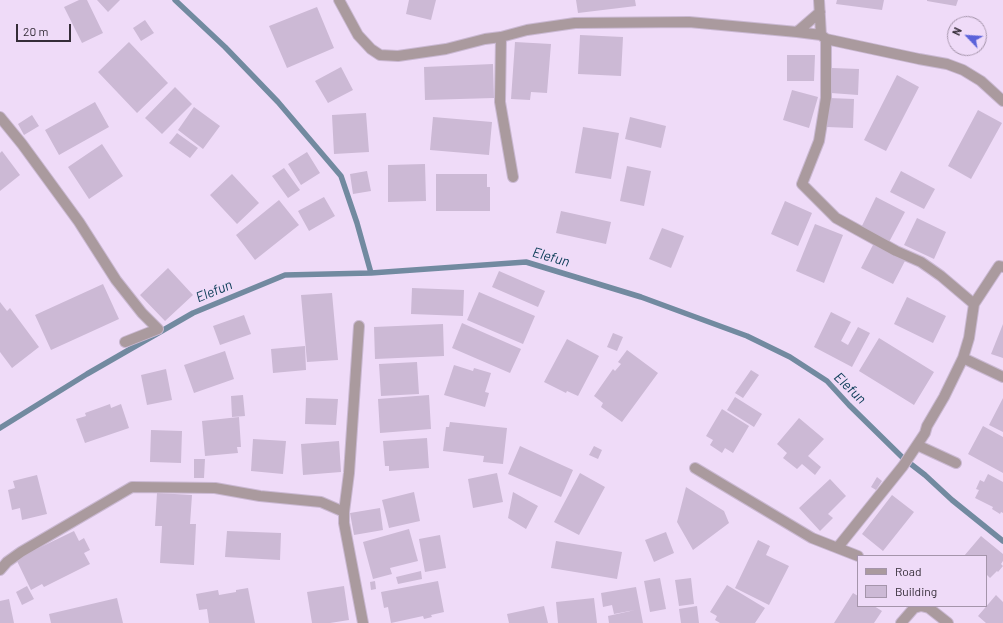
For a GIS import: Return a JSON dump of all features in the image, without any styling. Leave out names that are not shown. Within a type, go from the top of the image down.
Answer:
[{"type":"street","points":[[339,0],[358,35],[380,56],[398,56],[446,49],[527,30],[568,24],[613,22],[689,22],[796,32],[947,64],[963,70],[981,81],[1003,101]]},
{"type":"street","points":[[819,0],[823,37],[826,98],[818,141],[802,184],[836,218],[896,251],[921,262],[941,276],[974,304]]},
{"type":"street","points":[[796,32],[820,12]]},
{"type":"street","points":[[501,37],[500,102],[513,177]]},
{"type":"street","points":[[0,116],[79,222],[116,280],[142,313],[158,329],[125,342]]},
{"type":"street","points":[[838,547],[903,466],[925,433],[927,426],[944,397],[963,358],[969,338],[974,304],[999,266],[1003,268]]},
{"type":"street","points":[[360,326],[344,523],[363,623]]},
{"type":"street","points":[[963,358],[1003,376]]},
{"type":"street","points":[[917,445],[956,463]]},
{"type":"street","points":[[695,468],[812,538],[857,556]]},
{"type":"street","points":[[0,570],[7,562],[21,552],[132,487],[215,488],[260,496],[321,502],[344,512]]},
{"type":"street","points":[[901,623],[914,608],[918,607]]},
{"type":"street","points":[[925,607],[929,608],[948,623]]},
{"type":"building","points":[[79,0],[87,0],[103,33],[82,43],[64,7]]},
{"type":"building","points":[[97,0],[120,0],[108,12]]},
{"type":"building","points":[[409,0],[436,0],[431,20],[406,14]]},
{"type":"building","points":[[576,0],[635,0],[636,6],[578,13]]},
{"type":"building","points":[[837,0],[884,0],[882,10],[836,4]]},
{"type":"building","points":[[927,0],[958,0],[956,6]]},
{"type":"building","points":[[317,7],[334,48],[287,68],[269,26]]},
{"type":"building","points":[[145,20],[154,33],[141,41],[133,28]]},
{"type":"building","points":[[580,35],[623,37],[621,76],[578,74]]},
{"type":"building","points":[[129,42],[168,83],[137,113],[98,72]]},
{"type":"building","points":[[515,42],[551,44],[547,93],[531,92],[530,100],[511,99]]},
{"type":"building","points":[[787,55],[815,55],[814,81],[787,81]]},
{"type":"building","points":[[493,64],[494,98],[425,100],[424,67]]},
{"type":"building","points":[[341,67],[353,90],[328,103],[315,81]]},
{"type":"building","points":[[832,68],[859,69],[858,95],[831,93]]},
{"type":"building","points":[[897,75],[919,87],[886,151],[864,140]]},
{"type":"building","points":[[175,87],[192,104],[162,134],[145,118]]},
{"type":"building","points":[[792,90],[818,97],[809,128],[783,120]]},
{"type":"building","points":[[829,98],[854,99],[853,128],[827,127]]},
{"type":"building","points":[[95,102],[109,127],[59,155],[45,130]]},
{"type":"building","points":[[194,107],[220,126],[203,149],[178,130]]},
{"type":"building","points":[[978,110],[1002,123],[971,179],[948,166]]},
{"type":"building","points":[[366,113],[369,152],[334,154],[332,115]]},
{"type":"building","points":[[32,115],[39,126],[24,135],[18,124]]},
{"type":"building","points":[[433,117],[492,122],[489,155],[430,150]]},
{"type":"building","points":[[630,117],[666,126],[661,148],[625,139]]},
{"type":"building","points":[[583,127],[619,133],[611,179],[575,173]]},
{"type":"building","points":[[177,133],[198,148],[190,158],[169,143]]},
{"type":"building","points":[[102,144],[123,176],[89,199],[68,167]]},
{"type":"building","points":[[2,151],[20,175],[0,191],[0,153]]},
{"type":"building","points":[[307,152],[320,173],[301,185],[288,164]]},
{"type":"building","points":[[425,164],[426,201],[388,202],[388,165]]},
{"type":"building","points":[[627,166],[651,171],[644,206],[620,201]]},
{"type":"building","points":[[284,168],[300,190],[288,198],[272,176]]},
{"type":"building","points":[[367,171],[371,191],[353,194],[350,174]]},
{"type":"building","points":[[901,171],[935,189],[924,209],[890,192]]},
{"type":"building","points":[[232,174],[259,203],[237,224],[210,195]]},
{"type":"building","points":[[436,174],[487,174],[487,187],[490,187],[490,211],[436,211]]},
{"type":"building","points":[[324,197],[335,216],[309,231],[298,211]]},
{"type":"building","points":[[876,197],[905,212],[888,244],[860,230]]},
{"type":"building","points":[[279,200],[299,225],[255,260],[236,235]]},
{"type":"building","points":[[785,201],[812,213],[798,246],[771,234]]},
{"type":"building","points":[[561,211],[611,222],[606,244],[556,233]]},
{"type":"building","points":[[917,218],[946,232],[934,259],[904,245]]},
{"type":"building","points":[[815,224],[843,235],[824,283],[796,271]]},
{"type":"building","points":[[662,228],[684,236],[671,268],[649,259]]},
{"type":"building","points":[[874,243],[906,259],[893,284],[861,268]]},
{"type":"building","points":[[168,268],[193,295],[165,321],[140,295]]},
{"type":"building","points":[[499,271],[545,291],[538,307],[492,287]]},
{"type":"building","points":[[103,284],[119,319],[51,350],[35,315]]},
{"type":"building","points":[[412,288],[464,290],[463,316],[411,314]]},
{"type":"building","points":[[479,292],[535,316],[523,344],[467,320]]},
{"type":"building","points":[[332,293],[338,360],[307,362],[301,295]]},
{"type":"building","points":[[907,297],[946,316],[933,343],[894,324]]},
{"type":"building","points":[[0,302],[7,311],[10,308],[39,347],[12,368],[0,352]]},
{"type":"building","points":[[831,312],[851,322],[841,341],[848,345],[858,327],[870,333],[852,367],[814,347]]},
{"type":"building","points":[[244,315],[251,334],[220,345],[213,326]]},
{"type":"building","points":[[462,323],[521,349],[510,373],[452,348]]},
{"type":"building","points":[[443,324],[444,356],[375,359],[374,327]]},
{"type":"building","points":[[1003,324],[1003,358],[991,354]]},
{"type":"building","points":[[613,333],[623,337],[617,351],[607,347]]},
{"type":"building","points":[[879,338],[934,372],[914,405],[859,371]]},
{"type":"building","points":[[567,339],[599,356],[578,396],[567,391],[566,393],[544,382]]},
{"type":"building","points":[[305,346],[306,370],[273,373],[271,349]]},
{"type":"building","points":[[627,350],[658,373],[622,422],[601,407],[603,403],[594,396],[613,369],[615,371],[621,364],[618,362]]},
{"type":"building","points":[[225,351],[234,379],[194,393],[184,365]]},
{"type":"building","points":[[417,362],[419,394],[381,396],[379,364]]},
{"type":"building","points":[[454,365],[473,371],[474,368],[491,373],[485,392],[489,393],[485,407],[444,395]]},
{"type":"building","points":[[166,369],[172,400],[147,405],[141,375]]},
{"type":"building","points":[[751,370],[759,375],[743,398],[735,393]]},
{"type":"building","points":[[243,395],[245,416],[232,417],[231,396]]},
{"type":"building","points":[[429,395],[431,429],[380,433],[378,399]]},
{"type":"building","points":[[735,397],[762,414],[754,427],[727,410]]},
{"type":"building","points":[[306,398],[338,399],[336,425],[305,424]]},
{"type":"building","points":[[1003,398],[1003,432],[989,425]]},
{"type":"building","points":[[110,404],[111,408],[121,404],[129,428],[85,443],[76,419],[86,416],[85,413]]},
{"type":"building","points":[[722,409],[749,426],[733,453],[725,448],[722,453],[710,445],[713,440],[706,436]]},
{"type":"building","points":[[239,417],[241,447],[237,447],[238,453],[205,456],[202,421]]},
{"type":"building","points":[[799,418],[824,439],[808,456],[821,467],[815,475],[802,464],[797,469],[783,458],[787,453],[777,444]]},
{"type":"building","points":[[450,422],[507,428],[503,464],[483,462],[484,456],[443,451],[446,427],[449,427]]},
{"type":"building","points":[[983,426],[1003,437],[1003,473],[968,454]]},
{"type":"building","points":[[151,430],[182,431],[181,463],[150,462]]},
{"type":"building","points":[[427,438],[429,468],[389,471],[389,466],[385,466],[383,441]]},
{"type":"building","points":[[253,439],[286,441],[283,474],[251,471]]},
{"type":"building","points":[[339,441],[341,472],[303,475],[301,444]]},
{"type":"building","points":[[520,446],[573,470],[561,497],[508,474]]},
{"type":"building","points":[[594,446],[602,450],[598,459],[589,455]]},
{"type":"building","points":[[194,459],[205,459],[204,478],[194,478]]},
{"type":"building","points":[[497,473],[503,502],[473,508],[468,479]]},
{"type":"building","points":[[580,473],[605,487],[579,535],[554,522]]},
{"type":"building","points":[[988,474],[1003,482],[1003,513],[1001,512],[1000,514],[992,509],[993,507],[975,498],[979,490],[976,489],[980,480],[984,482]]},
{"type":"building","points":[[37,475],[47,514],[22,520],[20,508],[12,510],[8,490],[15,488],[13,481]]},
{"type":"building","points":[[877,477],[882,481],[876,490],[871,487]]},
{"type":"building","points":[[830,479],[846,496],[828,514],[833,518],[820,531],[799,508]]},
{"type":"building","points":[[686,487],[724,511],[729,523],[693,550],[677,522]]},
{"type":"building","points":[[414,492],[420,521],[389,528],[382,500]]},
{"type":"building","points":[[513,492],[538,506],[526,529],[508,518]]},
{"type":"building","points":[[157,493],[192,495],[190,524],[196,524],[194,565],[160,563],[162,526],[155,526]]},
{"type":"building","points":[[892,495],[914,512],[883,551],[862,534]]},
{"type":"building","points":[[380,508],[383,530],[354,535],[350,513]]},
{"type":"building","points":[[409,529],[418,561],[390,568],[392,574],[373,579],[363,542]]},
{"type":"building","points":[[74,531],[79,541],[84,538],[90,550],[84,553],[90,564],[44,587],[42,584],[31,590],[16,559]]},
{"type":"building","points":[[227,531],[281,533],[280,560],[225,557]]},
{"type":"building","points":[[666,532],[674,553],[654,562],[645,540]]},
{"type":"building","points":[[440,535],[446,568],[425,572],[419,539]]},
{"type":"building","points":[[981,536],[1003,554],[1003,561],[1001,564],[1003,566],[990,578],[987,575],[987,555],[965,555]]},
{"type":"building","points":[[758,540],[770,546],[766,555],[789,566],[769,605],[735,588]]},
{"type":"building","points":[[556,541],[622,552],[617,579],[551,568]]},
{"type":"building","points":[[421,571],[422,579],[398,584],[396,577]]},
{"type":"building","points":[[660,578],[666,609],[650,612],[644,581]]},
{"type":"building","points":[[691,578],[694,604],[679,606],[675,580]]},
{"type":"building","points":[[375,581],[376,589],[371,590],[370,582]]},
{"type":"building","points":[[438,581],[444,612],[431,615],[432,617],[424,619],[423,616],[391,623],[388,607],[384,608],[381,592]]},
{"type":"building","points":[[727,585],[765,608],[755,623],[720,623],[715,620],[717,616],[710,612]]},
{"type":"building","points":[[27,586],[34,599],[22,605],[16,592]]},
{"type":"building","points":[[344,586],[349,620],[330,623],[312,623],[307,592]]},
{"type":"building","points":[[636,587],[643,623],[609,623],[608,616],[635,610],[614,614],[612,605],[603,607],[601,593]]},
{"type":"building","points":[[248,588],[255,623],[209,623],[207,609],[199,610],[196,594],[218,590],[219,595]]},
{"type":"building","points":[[853,593],[857,595],[857,607],[876,607],[882,611],[874,623],[834,623]]},
{"type":"building","points":[[996,595],[1003,602],[1003,623],[986,623],[978,616]]},
{"type":"building","points":[[117,598],[123,623],[51,623],[49,614]]},
{"type":"building","points":[[594,598],[597,623],[558,623],[556,602]]},
{"type":"building","points":[[9,599],[14,623],[0,623],[0,601]]},
{"type":"building","points":[[544,606],[548,623],[509,623],[507,614]]},
{"type":"building","points":[[697,606],[699,623],[681,623],[679,609]]},
{"type":"waterway","points":[[175,0],[225,47],[278,102],[341,176],[357,223],[371,273]]},
{"type":"waterway","name":"Elefun","points":[[0,428],[87,374],[193,313],[285,275],[371,273],[526,262],[641,297],[747,336],[790,357],[827,381],[849,405],[903,458],[1003,541]]}]
